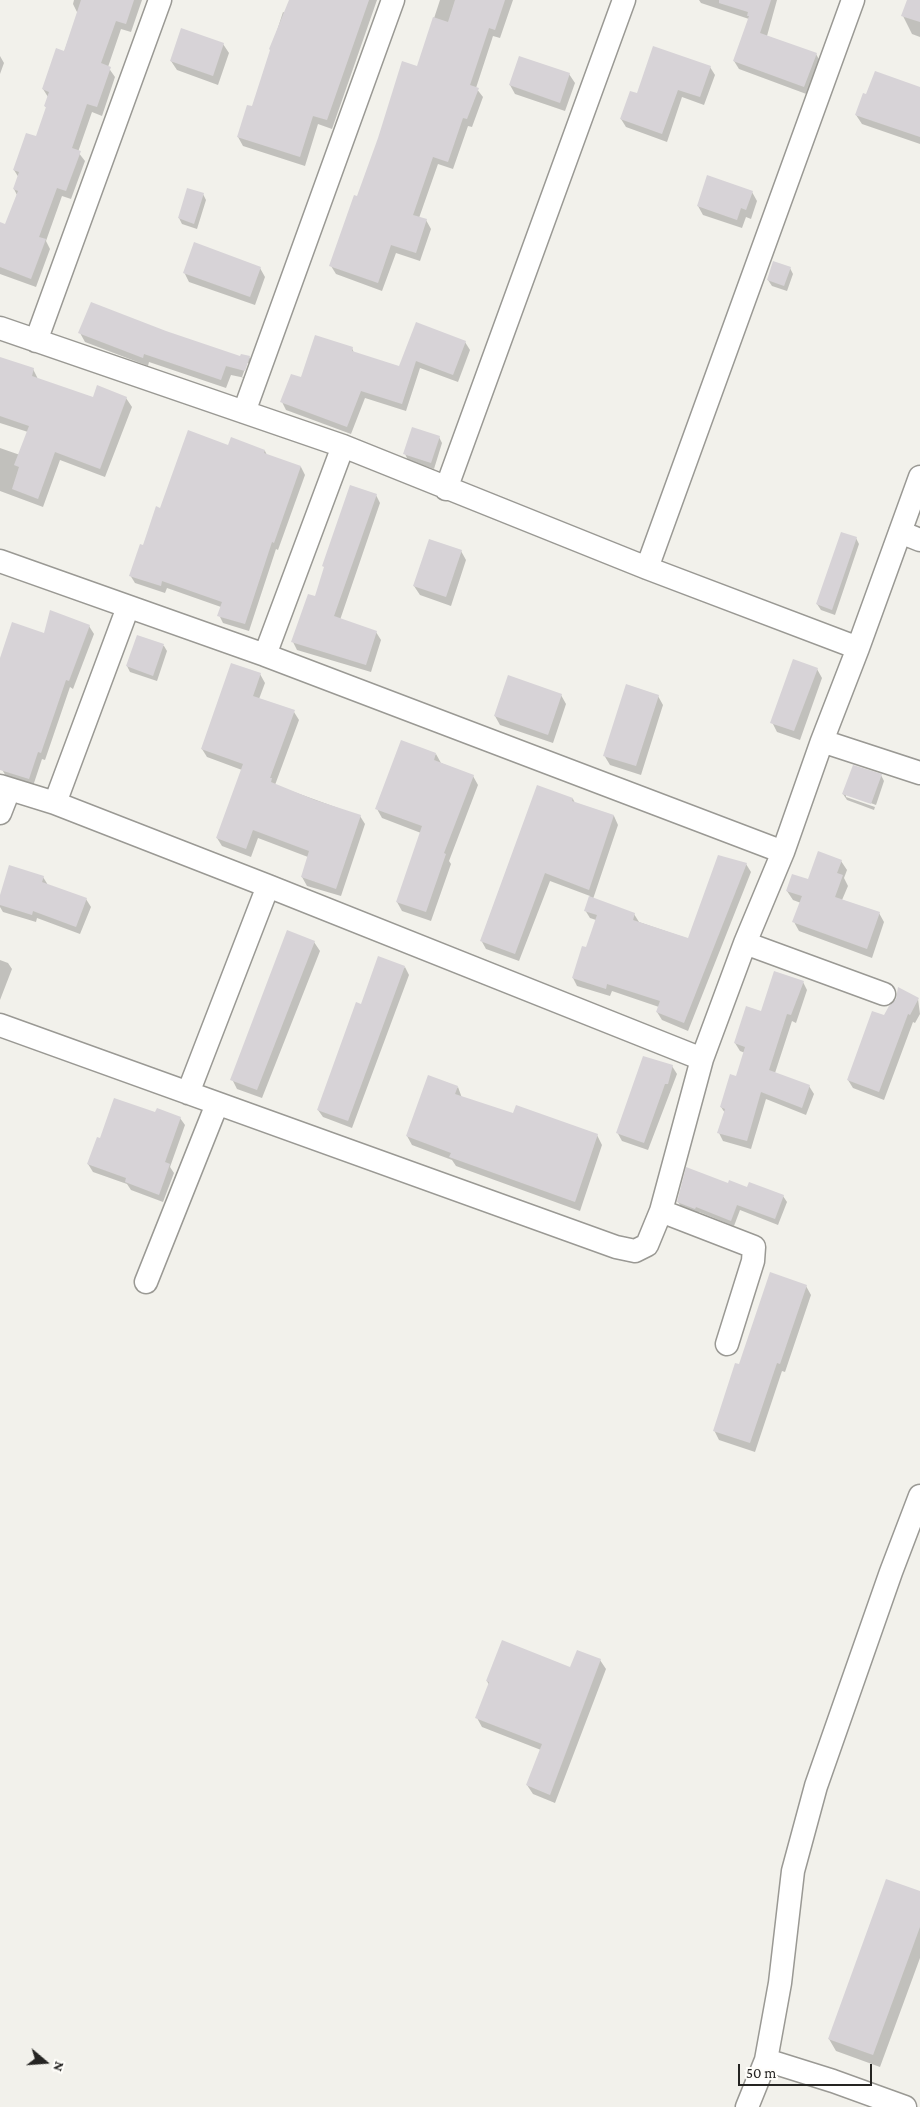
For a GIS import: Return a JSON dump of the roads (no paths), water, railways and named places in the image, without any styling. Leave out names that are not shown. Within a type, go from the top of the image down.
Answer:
[{"type":"street","points":[[36,341],[160,0]]},
{"type":"street","points":[[244,412],[393,0]]},
{"type":"street","points":[[446,489],[624,0]]},
{"type":"street","points":[[647,568],[852,0]]},
{"type":"street","points":[[0,328],[343,446],[446,489],[647,568],[858,648]]},
{"type":"street","points":[[265,655],[343,446]]},
{"type":"street","points":[[0,1025],[616,1247],[635,1251],[647,1245],[661,1211],[702,1060],[745,943],[783,852],[822,740],[858,648],[910,536],[920,477]]},
{"type":"street","points":[[0,561],[265,655],[783,852]]},
{"type":"street","points":[[54,803],[128,607]]},
{"type":"street","points":[[822,740],[920,774]]},
{"type":"street","points":[[0,813],[5,788],[54,803],[268,886],[702,1060]]},
{"type":"street","points":[[188,1093],[268,886]]},
{"type":"street","points":[[745,943],[884,994]]},
{"type":"street","points":[[146,1282],[217,1104]]},
{"type":"street","points":[[661,1211],[754,1247],[753,1262],[727,1344]]},
{"type":"street","points":[[747,2107],[766,2060],[780,1983],[793,1872],[816,1786],[891,1572],[920,1496]]},
{"type":"street","points":[[766,2060],[833,2081],[904,2107]]}]
